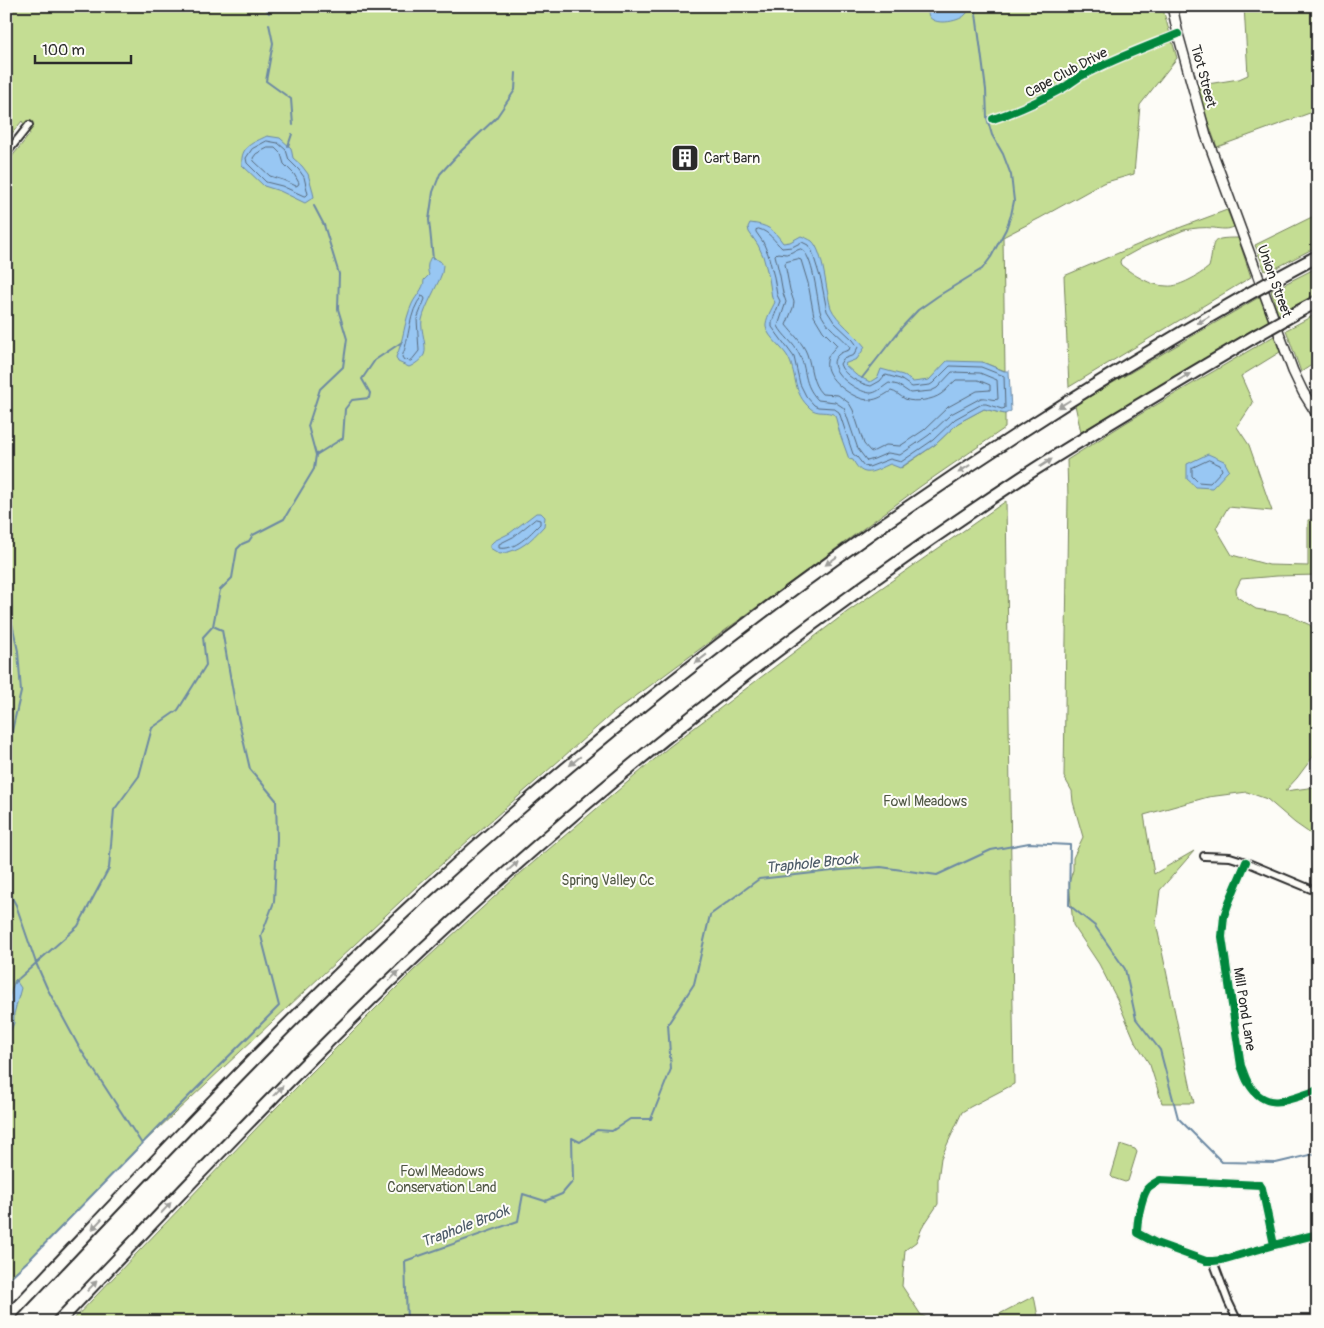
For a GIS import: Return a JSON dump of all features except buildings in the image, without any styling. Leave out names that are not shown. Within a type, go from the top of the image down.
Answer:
[{"type":"highway","points":[[6,1319],[217,1097],[335,977],[475,847],[609,732],[741,628],[818,570],[913,503],[1094,386],[1245,296],[1318,256]]},
{"type":"highway","points":[[58,1322],[276,1093],[377,992],[506,873],[627,769],[790,641],[933,538],[1072,446],[1257,335],[1318,301]]},
{"type":"main road","name":"Tiot Street","points":[[1172,6],[1178,34],[1212,153]]},
{"type":"main road","name":"Union Street","points":[[1212,153],[1293,371],[1318,416]]},
{"type":"street","name":"Cape Club Drive","points":[[993,119],[1011,114],[1032,104],[1108,62],[1178,34]]},
{"type":"street","points":[[6,154],[29,125]]},
{"type":"street","points":[[1204,856],[1230,857],[1246,862],[1318,892]]},
{"type":"street","name":"Mill Pond Lane","points":[[1246,862],[1224,916],[1222,937],[1241,1066],[1248,1084],[1255,1093],[1263,1099],[1272,1102],[1280,1102],[1318,1090]]},
{"type":"street","points":[[1274,1245],[1260,1185],[1160,1180],[1146,1190],[1139,1213],[1137,1233],[1156,1243],[1206,1261],[1222,1260],[1318,1234]]},
{"type":"street","points":[[1213,1261],[1238,1322]]},
{"type":"green space","points":[[6,6],[1162,6],[1177,58],[1140,105],[1134,174],[1103,183],[1003,237],[1005,371],[982,362],[901,468],[936,444],[958,423],[984,409],[1005,414],[1005,428],[921,486],[613,713],[418,885],[142,1144],[29,1260],[6,1281],[6,164],[30,134],[22,121],[6,141]]},
{"type":"green space","points":[[1244,6],[1318,6],[1318,110],[1217,147],[1195,86],[1239,79],[1248,75]]},
{"type":"green space","points":[[1227,210],[1234,227],[1226,229],[1203,228],[1184,230],[1141,248],[1121,259],[1121,265],[1148,282],[1161,286],[1175,285],[1200,274],[1209,267],[1213,246],[1217,240],[1238,238],[1251,277],[1069,387],[1064,276],[1168,232]]},
{"type":"green space","points":[[1318,214],[1318,246],[1276,268],[1274,266],[1265,271],[1255,245]]},
{"type":"green space","points":[[1318,267],[1318,294],[1278,314],[1271,291]]},
{"type":"green space","points":[[1261,296],[1270,320],[1081,432],[1075,405]]},
{"type":"green space","points":[[1318,313],[1318,361],[1301,372],[1286,330]]},
{"type":"green space","points":[[1274,336],[1280,352],[1241,376],[1253,403],[1237,427],[1249,445],[1272,511],[1228,507],[1216,528],[1232,555],[1269,565],[1308,566],[1308,520],[1318,519],[1318,575],[1241,579],[1236,589],[1237,597],[1256,609],[1286,614],[1310,625],[1318,637],[1318,750],[1285,791],[1316,787],[1318,792],[1318,839],[1295,823],[1267,799],[1247,792],[1208,797],[1144,815],[1154,874],[1194,851],[1160,890],[1156,923],[1194,1103],[1162,1103],[1150,1065],[1135,1041],[1117,999],[1099,964],[1073,925],[1069,883],[1073,870],[1073,858],[1083,837],[1073,802],[1072,791],[1064,777],[1067,460],[1127,422]]},
{"type":"green space","points":[[1006,501],[1014,1084],[962,1112],[941,1158],[938,1180],[938,1204],[922,1228],[916,1242],[905,1250],[902,1286],[921,1315],[935,1322],[71,1322],[273,1111],[414,970],[515,878],[669,747],[847,612]]},
{"type":"green space","points":[[1123,1145],[1135,1149],[1137,1152],[1128,1181],[1125,1182],[1111,1176],[1120,1146]]},
{"type":"green space","points":[[1034,1296],[1039,1322],[984,1322]]},
{"type":"water","points":[[946,6],[968,6],[968,11],[963,17],[944,22],[932,19],[929,15],[928,9]]},
{"type":"water","points":[[267,136],[280,138],[291,148],[293,158],[308,174],[314,197],[305,203],[280,191],[264,186],[242,165],[245,149],[252,143]]},
{"type":"water","points":[[750,223],[769,228],[783,243],[790,242],[801,236],[812,241],[816,246],[822,263],[831,308],[865,347],[857,359],[844,364],[856,375],[870,382],[878,377],[881,369],[903,375],[913,382],[929,380],[947,361],[982,362],[1004,371],[1009,371],[1011,411],[1005,414],[984,409],[958,423],[936,444],[900,468],[890,464],[874,471],[865,472],[861,470],[853,460],[849,459],[835,415],[813,410],[805,402],[798,390],[789,359],[767,331],[767,321],[775,302],[772,298],[763,256],[749,232],[748,227]]},
{"type":"water","points":[[431,257],[440,261],[443,265],[442,273],[422,320],[424,355],[409,367],[398,362],[396,357],[409,310],[423,286],[424,280],[429,275],[428,266]]},
{"type":"water","points":[[1208,454],[1224,461],[1229,470],[1212,488],[1196,487],[1187,479],[1187,464]]},
{"type":"water","points":[[536,513],[541,513],[545,517],[544,526],[525,544],[500,554],[490,548],[494,541],[510,533]]},
{"type":"water","points":[[15,979],[21,988],[6,1053],[6,1008]]},
{"type":"waterway","points":[[264,6],[269,13]]},
{"type":"waterway","points":[[862,378],[918,310],[982,269],[991,257],[1006,229],[1011,215],[1014,201],[1011,175],[1003,154],[992,135],[987,118],[986,90],[975,6]]},
{"type":"waterway","points":[[269,24],[273,43],[266,81],[291,99],[293,125]]},
{"type":"waterway","points":[[433,259],[429,220],[433,192],[440,174],[496,118],[515,90],[516,73]]},
{"type":"waterway","points":[[288,146],[292,134]]},
{"type":"waterway","points":[[314,206],[324,225],[339,274],[338,309],[347,339],[343,367],[320,389],[308,426],[316,455]]},
{"type":"waterway","points":[[15,983],[78,926],[109,868],[114,810],[139,776],[152,728],[178,710],[206,665],[203,637],[213,626],[220,590],[232,578],[237,549],[249,541],[253,535],[284,519],[314,469],[316,455],[343,438],[345,409],[352,400],[369,398],[370,393],[362,379],[375,360],[402,342]]},
{"type":"waterway","points":[[6,596],[18,651],[21,692],[6,762]]},
{"type":"waterway","points":[[6,1281],[29,1260],[279,1006],[261,936],[274,902],[277,838],[276,800],[250,769],[236,709],[222,630],[213,626]]},
{"type":"waterway","name":"Traphole Brook","points":[[407,1322],[405,1261],[518,1221],[523,1194],[545,1201],[562,1194],[573,1181],[572,1138],[580,1142],[597,1130],[612,1131],[630,1119],[651,1119],[671,1069],[668,1024],[694,984],[710,915],[759,879],[881,867],[937,875],[991,850],[1029,843],[1070,845],[1069,905],[1095,926],[1125,969],[1136,1019],[1160,1050],[1178,1118],[1222,1162],[1276,1163],[1318,1153]]},
{"type":"waterway","points":[[6,887],[16,905],[36,963],[47,988],[79,1047],[142,1144]]},
{"type":"cycle path","points":[[993,119],[1038,101],[1063,88],[1080,76],[1106,64],[1178,34]]},
{"type":"cycle path","points":[[1246,862],[1224,916],[1222,937],[1241,1066],[1248,1082],[1256,1093],[1264,1099],[1272,1101],[1289,1100],[1318,1090]]},
{"type":"cycle path","points":[[1274,1245],[1260,1185],[1160,1180],[1147,1189],[1140,1211],[1137,1233],[1156,1243],[1206,1261],[1222,1260],[1318,1234]]},
{"type":"place","name":"Cart Barn","points":[[685,158]]},
{"type":"park label","name":"Fowl Meadows","points":[[925,801]]},
{"type":"park label","name":"Spring Valley Cc","points":[[608,880]]},
{"type":"park label","name":"Fowl Meadows Conservation Land","points":[[442,1180]]}]
